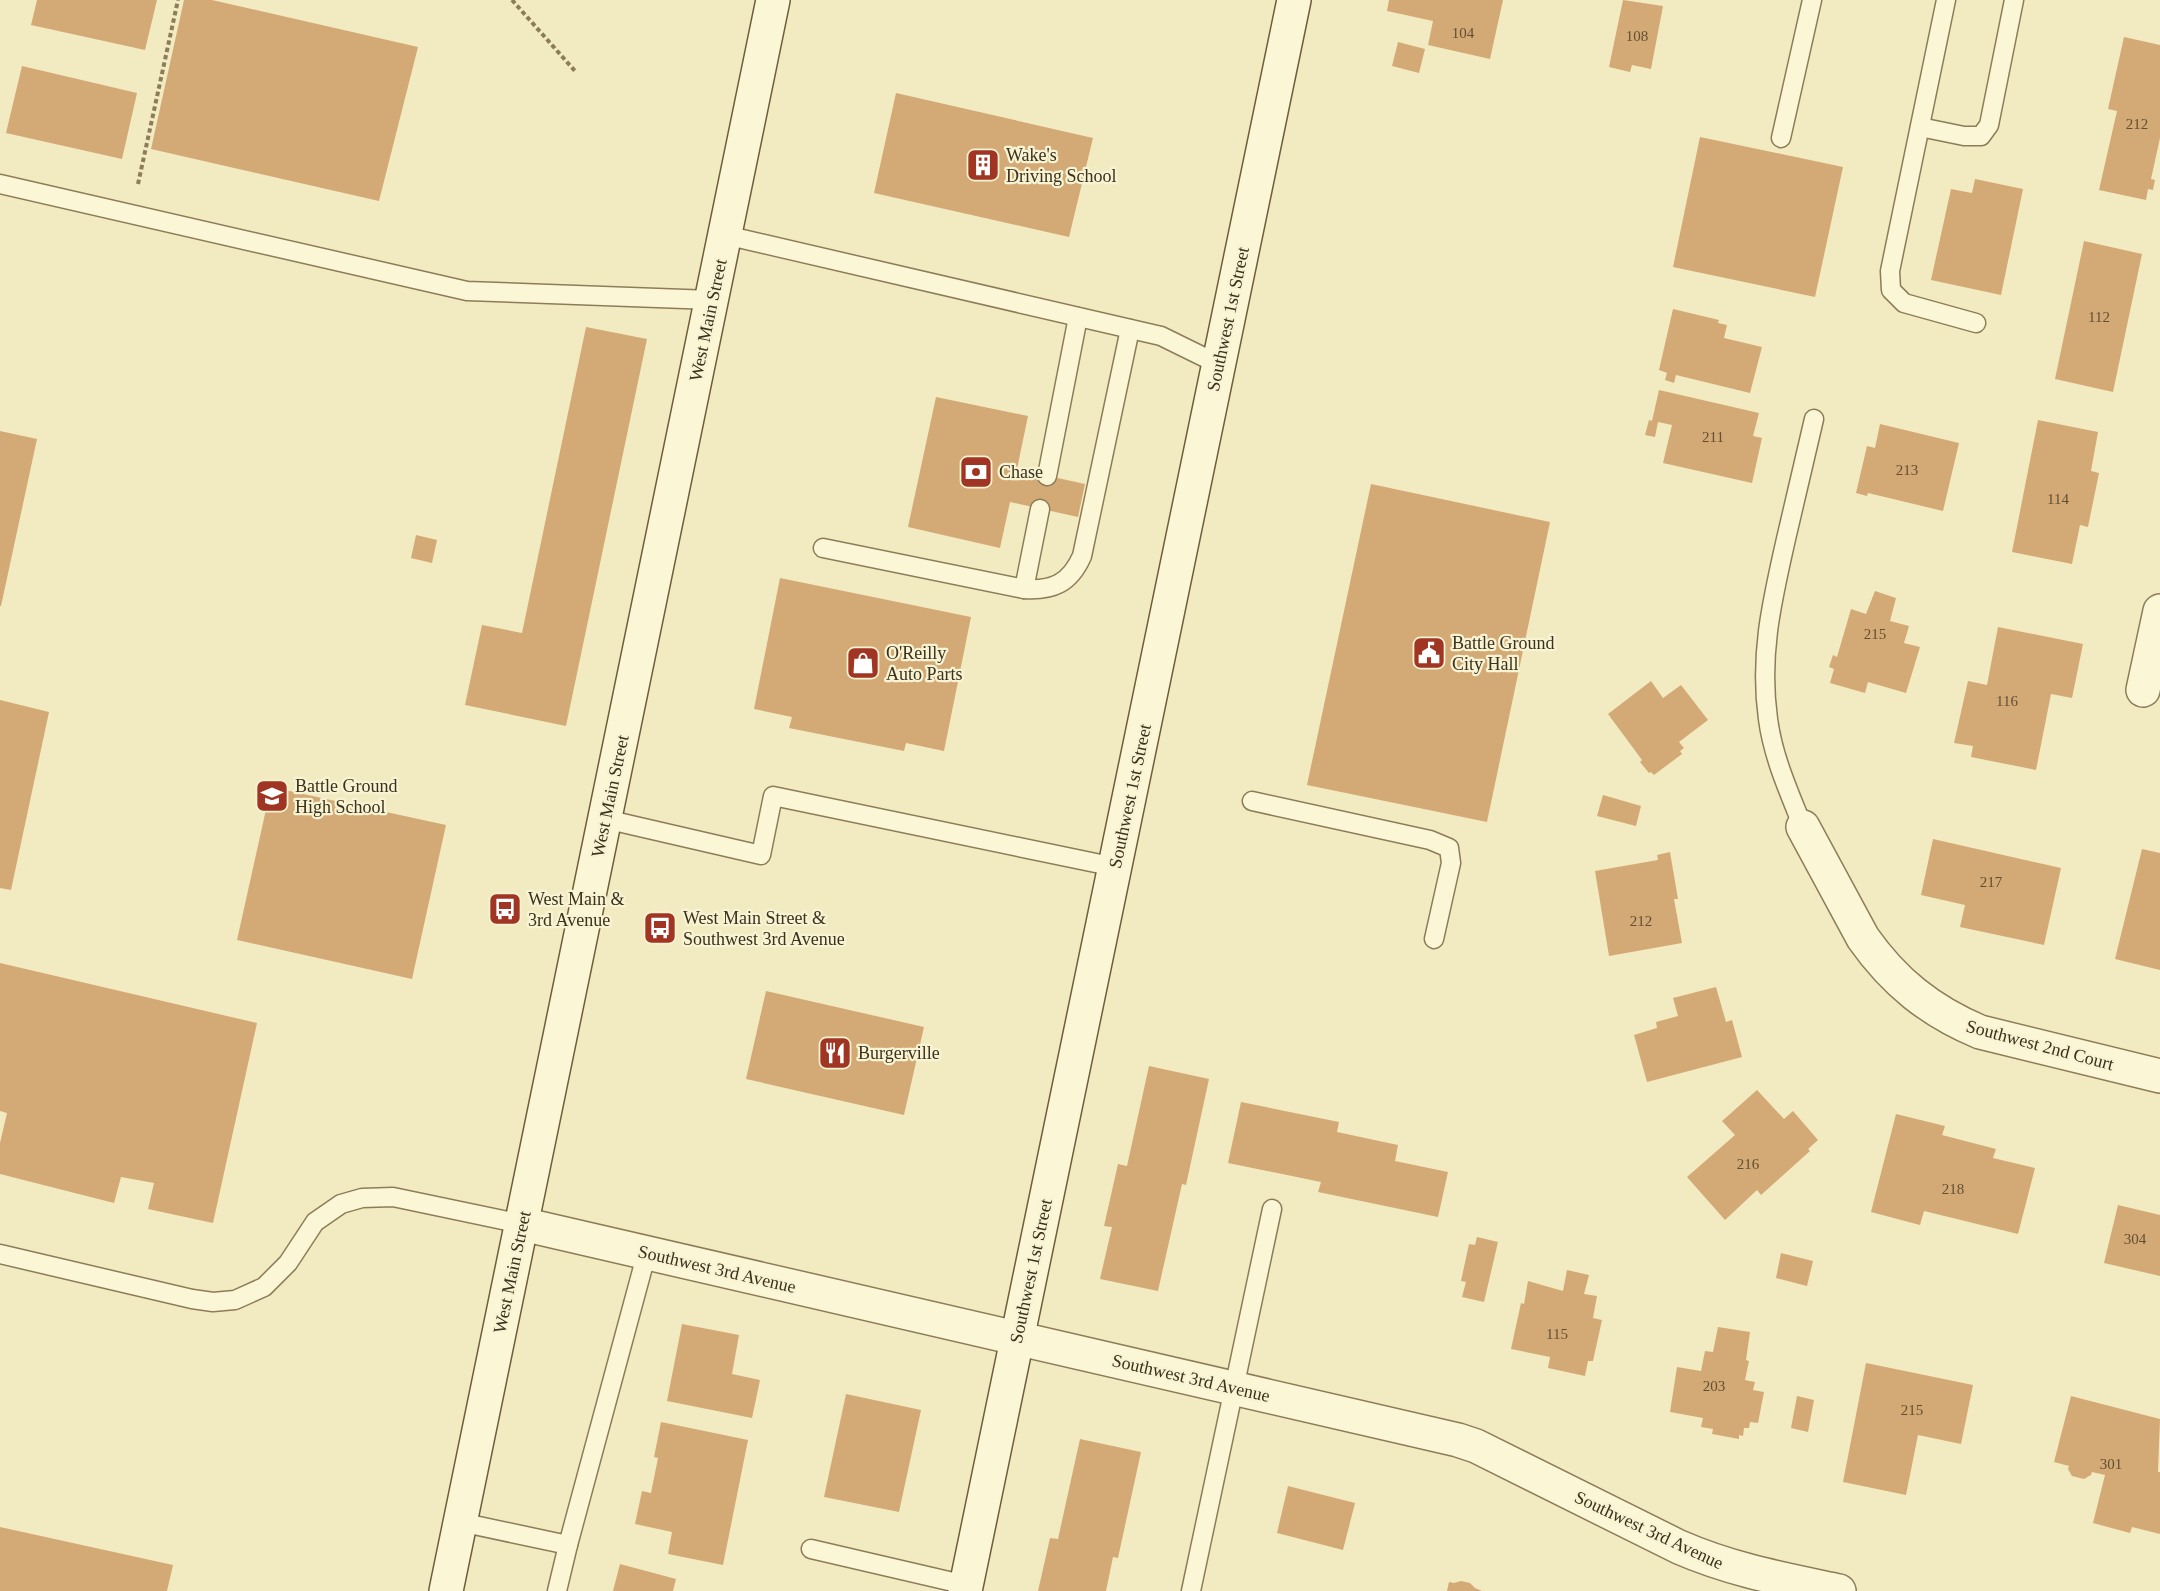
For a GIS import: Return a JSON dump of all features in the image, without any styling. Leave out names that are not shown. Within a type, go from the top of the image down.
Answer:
[{"type":"street","name":"West Main Street","points":[[446,1591],[773,0]]},
{"type":"street","name":"Southwest 1st Street","points":[[965,1588],[1294,0]]},
{"type":"street","points":[[2143,690],[2160,611]]},
{"type":"street","name":"Southwest 2nd Court","points":[[1803,827],[1863,938],[1903,985],[1919,998],[1953,1021],[1980,1032],[2160,1076]]},
{"type":"street","name":"Southwest 3rd Avenue","points":[[522,1224],[1458,1440],[1476,1446],[1707,1560],[1739,1570],[1839,1591]]},
{"type":"lane","points":[[1781,138],[1812,0]]},
{"type":"lane","points":[[1946,0],[1890,271],[1891,290],[1904,303],[1976,323]]},
{"type":"lane","points":[[1920,127],[1964,136],[1981,136],[1989,125],[2014,0]]},
{"type":"lane","points":[[0,184],[467,291],[712,300]]},
{"type":"lane","points":[[725,235],[1161,336],[1218,364]]},
{"type":"lane","points":[[1047,476],[1078,317]]},
{"type":"lane","points":[[823,548],[1024,589],[1046,589],[1066,580],[1076,569],[1082,556],[1130,329]]},
{"type":"lane","points":[[1803,827],[1781,773],[1768,722],[1764,688],[1765,639],[1814,419]]},
{"type":"lane","points":[[1024,589],[1040,509]]},
{"type":"lane","points":[[605,819],[761,855],[773,796],[1115,867]]},
{"type":"lane","points":[[1252,801],[1430,840],[1449,848],[1451,862],[1434,939]]},
{"type":"lane","points":[[0,1254],[213,1302],[235,1300],[264,1287],[288,1263],[315,1222],[341,1204],[362,1198],[393,1197],[522,1224]]},
{"type":"lane","points":[[1191,1591],[1272,1209]]},
{"type":"lane","points":[[557,1591],[647,1252]]},
{"type":"lane","points":[[460,1522],[568,1545]]},
{"type":"lane","points":[[811,1549],[965,1588]]},
{"type":"path","points":[[132,214],[178,0]]},
{"type":"path","points":[[512,0],[575,71]]},
{"type":"building","points":[[37,0],[157,0],[145,50],[31,25]]},
{"type":"building","points":[[184,0],[212,0],[418,47],[379,201],[151,149]]},
{"type":"building","points":[[1389,0],[1503,0],[1490,59],[1428,45],[1433,21],[1387,11]]},
{"type":"building","points":[[1623,0],[1663,6],[1651,69],[1632,65],[1630,72],[1609,67]]},
{"type":"building","points":[[2124,37],[2160,45],[2160,138],[2151,179],[2155,180],[2153,190],[2148,189],[2146,200],[2099,190],[2117,111],[2108,109]]},
{"type":"building","points":[[1398,42],[1425,49],[1419,73],[1392,66]]},
{"type":"building","points":[[22,66],[137,93],[122,159],[6,133]]},
{"type":"building","name":"Wake's Driving School","points":[[896,93],[1093,138],[1069,237],[874,193]]},
{"type":"building","points":[[1700,137],[1843,167],[1815,297],[1673,267]]},
{"type":"building","points":[[1975,179],[2023,189],[2001,295],[1931,280],[1951,189],[1972,193]]},
{"type":"building","points":[[2084,241],[2142,254],[2113,392],[2055,379]]},
{"type":"building","points":[[1673,309],[1719,320],[1718,323],[1727,325],[1724,338],[1762,347],[1750,393],[1676,375],[1674,383],[1665,380],[1667,373],[1659,370]]},
{"type":"building","points":[[586,327],[647,339],[566,726],[465,705],[482,625],[522,633]]},
{"type":"building","points":[[1659,390],[1759,413],[1753,436],[1762,438],[1752,483],[1663,463],[1672,425],[1658,422],[1655,437],[1645,435],[1649,420],[1652,421]]},
{"type":"building","name":"Chase","points":[[936,397],[1028,416],[1017,469],[1085,484],[1078,517],[1010,502],[1000,548],[908,527]]},
{"type":"building","points":[[2038,420],[2098,432],[2091,471],[2099,473],[2088,527],[2080,525],[2072,564],[2012,552]]},
{"type":"building","points":[[1880,424],[1959,443],[1943,511],[1868,493],[1867,496],[1856,493],[1867,446],[1875,448]]},
{"type":"building","points":[[0,431],[37,439],[1,606],[0,606]]},
{"type":"building","name":"Battle Ground City Hall","points":[[1371,484],[1550,522],[1487,822],[1307,785]]},
{"type":"building","points":[[416,535],[437,540],[432,563],[411,558]]},
{"type":"building","name":"O'Reilly Auto Parts","points":[[780,578],[971,617],[944,751],[906,743],[904,751],[789,728],[792,717],[754,709]]},
{"type":"building","points":[[1875,591],[1896,598],[1890,621],[1909,626],[1904,643],[1920,647],[1906,693],[1868,682],[1865,693],[1830,683],[1834,669],[1829,667],[1833,655],[1837,657],[1851,609],[1866,614]]},
{"type":"building","points":[[1998,627],[2083,644],[2072,698],[2051,694],[2036,770],[1971,757],[1973,746],[1954,743],[1968,681],[1987,685]]},
{"type":"building","points":[[1651,681],[1663,698],[1681,685],[1708,720],[1679,742],[1684,748],[1680,751],[1682,754],[1654,775],[1649,773],[1640,762],[1642,760],[1608,714]]},
{"type":"building","points":[[0,700],[49,712],[11,890],[0,888]]},
{"type":"building","points":[[271,787],[446,825],[412,979],[237,940]]},
{"type":"building","points":[[1603,795],[1641,806],[1636,826],[1597,816]]},
{"type":"building","points":[[1933,839],[2061,868],[2044,945],[1960,927],[1965,905],[1921,895]]},
{"type":"building","points":[[2142,849],[2160,853],[2160,970],[2115,959]]},
{"type":"building","points":[[1670,852],[1678,899],[1674,899],[1682,943],[1609,956],[1595,871],[1658,860],[1657,855]]},
{"type":"building","points":[[0,963],[257,1023],[213,1223],[148,1209],[154,1183],[121,1177],[114,1203],[0,1174],[0,1143],[7,1113],[0,1111]]},
{"type":"building","points":[[1716,987],[1726,1022],[1732,1020],[1742,1057],[1647,1082],[1634,1035],[1657,1028],[1656,1022],[1678,1016],[1673,998]]},
{"type":"building","name":"Burgerville","points":[[766,991],[924,1027],[904,1115],[746,1079]]},
{"type":"building","points":[[1149,1066],[1209,1079],[1186,1185],[1182,1184],[1158,1291],[1100,1279],[1112,1227],[1104,1226],[1118,1164],[1127,1166]]},
{"type":"building","points":[[1757,1090],[1784,1119],[1793,1111],[1818,1140],[1808,1149],[1810,1151],[1761,1195],[1757,1190],[1725,1220],[1687,1177],[1735,1135],[1722,1121]]},
{"type":"building","points":[[1241,1102],[1339,1122],[1337,1132],[1398,1145],[1395,1161],[1448,1172],[1438,1217],[1318,1192],[1321,1182],[1228,1163]]},
{"type":"building","points":[[1896,1114],[1945,1126],[1942,1135],[1996,1149],[1993,1158],[2035,1168],[2018,1234],[1924,1211],[1920,1225],[1871,1212]]},
{"type":"building","points":[[2118,1205],[2160,1215],[2160,1276],[2104,1263]]},
{"type":"building","points":[[1477,1237],[1498,1242],[1484,1302],[1462,1297],[1466,1282],[1461,1281],[1469,1244],[1475,1245]]},
{"type":"building","points":[[1781,1253],[1813,1261],[1807,1286],[1776,1278]]},
{"type":"building","points":[[1567,1270],[1589,1275],[1584,1294],[1597,1296],[1593,1318],[1602,1320],[1593,1361],[1588,1361],[1585,1376],[1548,1368],[1550,1357],[1511,1349],[1528,1281],[1563,1291]]},
{"type":"building","points":[[682,1324],[739,1335],[732,1374],[760,1380],[752,1418],[667,1401]]},
{"type":"building","points":[[1718,1327],[1750,1332],[1746,1360],[1749,1361],[1745,1380],[1755,1382],[1753,1390],[1764,1392],[1758,1423],[1750,1422],[1749,1428],[1744,1428],[1743,1436],[1739,1435],[1739,1439],[1712,1434],[1713,1429],[1701,1427],[1703,1418],[1670,1412],[1677,1367],[1701,1371],[1705,1351],[1713,1352]]},
{"type":"building","points":[[1866,1363],[1973,1385],[1961,1444],[1918,1435],[1906,1495],[1843,1482]]},
{"type":"building","points":[[846,1394],[921,1410],[899,1512],[824,1497]]},
{"type":"building","points":[[1797,1396],[1814,1400],[1808,1432],[1791,1428]]},
{"type":"building","points":[[2071,1396],[2160,1419],[2158,1472],[2160,1472],[2160,1534],[2132,1527],[2130,1533],[2093,1523],[2105,1475],[2092,1472],[2084,1479],[2072,1476],[2068,1469],[2069,1466],[2054,1462]]},
{"type":"building","points":[[661,1422],[748,1440],[723,1565],[668,1554],[672,1532],[635,1524],[642,1491],[651,1493],[658,1458],[654,1457]]},
{"type":"building","points":[[1080,1439],[1141,1452],[1118,1558],[1113,1557],[1106,1591],[1038,1591],[1050,1538],[1058,1539]]},
{"type":"building","points":[[1288,1486],[1355,1503],[1343,1550],[1277,1533]]},
{"type":"building","points":[[0,1527],[173,1565],[167,1591],[0,1591]]},
{"type":"building","points":[[620,1564],[676,1579],[673,1591],[613,1591]]},
{"type":"building","points":[[1449,1582],[1470,1583],[1482,1591],[1447,1591]]},
{"type":"place","name":"Wake's Driving School","points":[[983,165]]},
{"type":"place","name":"Chase","points":[[976,472]]},
{"type":"place","name":"Battle Ground City Hall","points":[[1429,653]]},
{"type":"place","name":"O'Reilly Auto Parts","points":[[863,663]]},
{"type":"place","name":"Battle Ground High School","points":[[272,796]]},
{"type":"place","name":"West Main & 3rd Avenue","points":[[505,909]]},
{"type":"place","name":"West Main Street & Southwest 3rd Avenue","points":[[660,928]]},
{"type":"place","name":"Burgerville","points":[[835,1053]]}]
